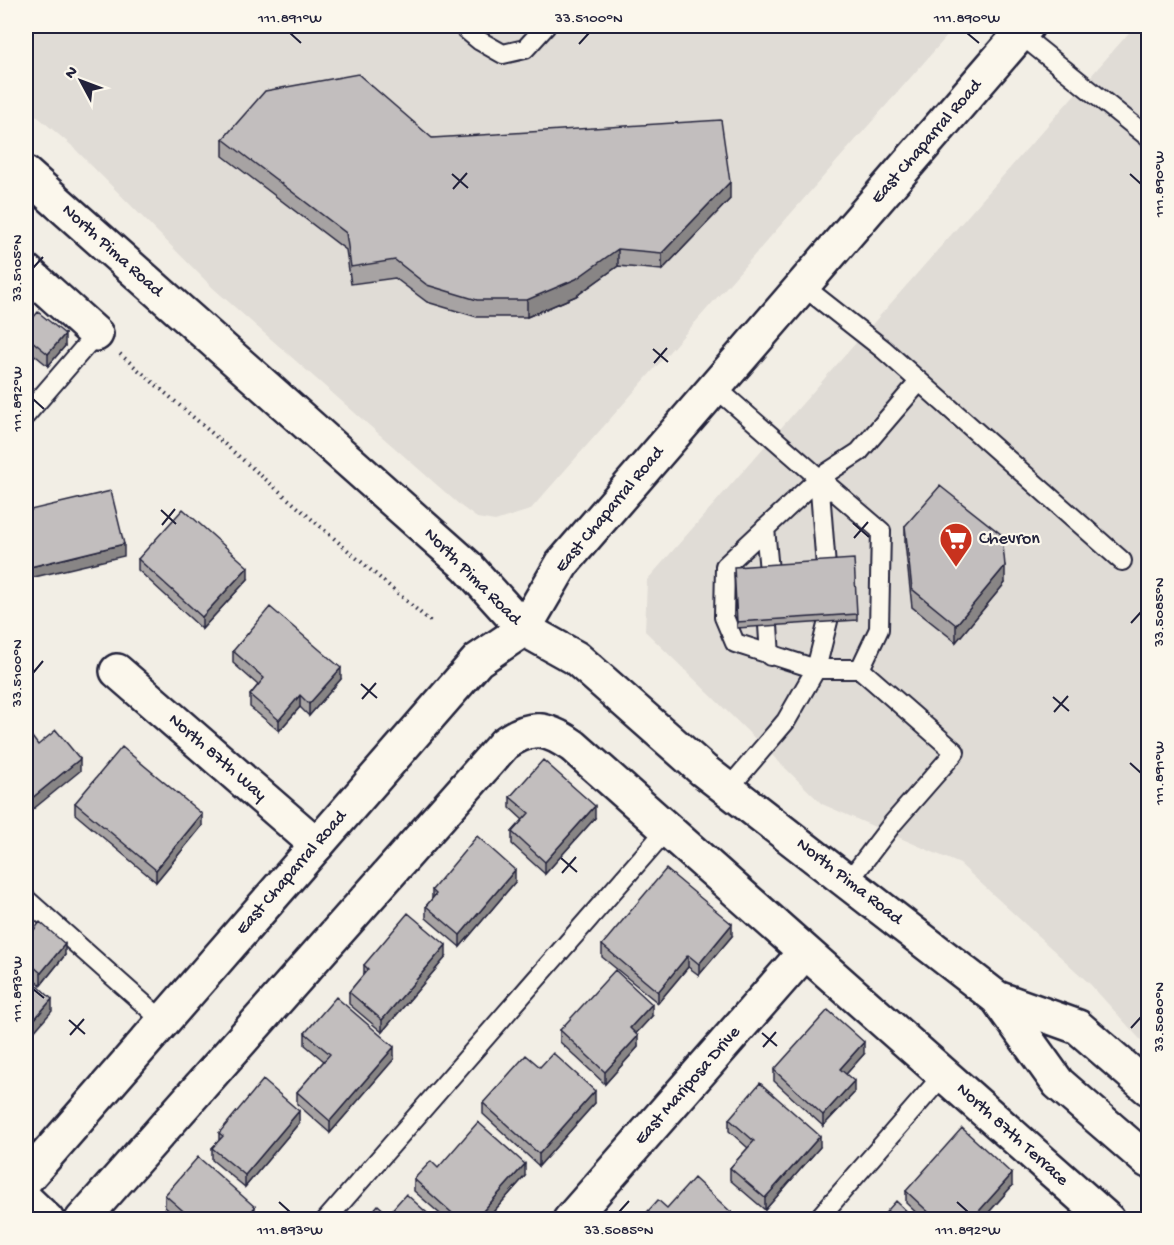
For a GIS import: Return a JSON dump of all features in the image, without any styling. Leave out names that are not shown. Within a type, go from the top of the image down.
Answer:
[{"type":"main road","name":"East Chaparral Road","points":[[26,1179],[478,660],[524,629],[562,564],[803,286],[1016,28]]},
{"type":"main road","name":"North Pima Road","points":[[26,174],[467,566],[524,629],[576,658],[728,789],[997,998],[1058,1083],[1149,1161]]},
{"type":"main road","points":[[26,271],[96,334]]},
{"type":"main road","name":"North 87th Way","points":[[117,671],[317,845]]},
{"type":"main road","points":[[82,1220],[504,744],[518,734],[536,730],[554,733],[573,746],[944,1074]]},
{"type":"main road","name":"East Mariposa Drive","points":[[570,1220],[805,952]]},
{"type":"main road","name":"North Pima Road","points":[[997,998],[1078,1027],[1149,1088]]},
{"type":"main road","name":"North 87th Terrace","points":[[944,1074],[1085,1213]]},
{"type":"main road","points":[[26,1200],[47,1220]]},
{"type":"lane","points":[[462,26],[480,41],[503,54],[525,49],[546,26]]},
{"type":"lane","points":[[1016,28],[1149,137]]},
{"type":"lane","points":[[803,286],[919,382],[1122,561]]},
{"type":"lane","points":[[26,415],[96,334]]},
{"type":"lane","points":[[848,882],[893,823],[955,752],[860,669],[816,669],[735,643],[724,617],[725,566],[819,478],[859,452],[919,382]]},
{"type":"lane","points":[[716,387],[881,531],[879,629],[860,669]]},
{"type":"lane","points":[[819,478],[826,567]]},
{"type":"lane","points":[[765,528],[770,571]]},
{"type":"lane","points":[[728,789],[786,721],[816,669],[828,621]]},
{"type":"lane","points":[[768,626],[770,656]]},
{"type":"lane","points":[[326,1220],[667,829]]},
{"type":"lane","points":[[26,899],[163,1021]]},
{"type":"lane","points":[[817,1220],[944,1074]]},
{"type":"path","points":[[96,334],[430,622]]},
{"type":"shaded area","points":[[26,26],[956,26],[530,510],[495,521],[477,518],[462,507],[213,288],[71,145],[26,107]]},
{"type":"shaded area","points":[[1135,26],[1148,26],[1148,1048],[1090,984],[960,864],[822,804],[645,631],[647,580]]},
{"type":"building","points":[[358,74],[432,138],[721,120],[730,182],[662,253],[618,249],[576,279],[527,300],[477,300],[427,285],[395,260],[351,267],[346,233],[223,139],[265,91]]},
{"type":"building","points":[[38,312],[65,334],[48,354],[26,336],[26,326]]},
{"type":"building","name":"Chevron","points":[[940,486],[1002,535],[1005,566],[956,625],[912,589],[905,526]]},
{"type":"building","points":[[111,491],[124,544],[26,568],[26,511]]},
{"type":"building","points":[[183,509],[248,567],[202,617],[138,559]]},
{"type":"building","points":[[854,559],[857,614],[737,622],[734,567]]},
{"type":"building","points":[[270,607],[341,668],[309,704],[300,695],[279,720],[250,695],[264,678],[233,651]]},
{"type":"building","points":[[26,729],[38,745],[56,730],[80,759],[26,803]]},
{"type":"building","points":[[122,747],[202,814],[156,870],[75,803]]},
{"type":"building","points":[[543,760],[595,806],[545,862],[512,832],[529,813],[510,797]]},
{"type":"building","points":[[477,836],[515,870],[460,935],[426,906],[436,894],[432,890]]},
{"type":"building","points":[[666,869],[732,924],[699,964],[688,955],[658,992],[602,945]]},
{"type":"building","points":[[408,913],[446,945],[382,1020],[349,992],[368,969],[364,965]]},
{"type":"building","points":[[40,922],[65,944],[41,973],[26,960],[26,940]]},
{"type":"building","points":[[615,970],[652,1004],[630,1028],[638,1036],[605,1072],[560,1030]]},
{"type":"building","points":[[26,975],[52,999],[26,1029]]},
{"type":"building","points":[[336,997],[394,1047],[330,1121],[297,1092],[330,1054],[305,1033]]},
{"type":"building","points":[[828,1010],[864,1042],[840,1069],[854,1081],[823,1115],[774,1070]]},
{"type":"building","points":[[553,1053],[595,1091],[539,1154],[483,1103],[526,1055],[540,1067]]},
{"type":"building","points":[[263,1080],[299,1111],[245,1175],[212,1148],[223,1136],[219,1133]]},
{"type":"building","points":[[760,1083],[820,1136],[765,1198],[730,1168],[754,1141],[729,1119]]},
{"type":"building","points":[[478,1122],[525,1164],[475,1220],[460,1220],[414,1179],[431,1161],[438,1168]]},
{"type":"building","points":[[962,1128],[1012,1174],[971,1220],[937,1220],[906,1191]]},
{"type":"building","points":[[198,1157],[255,1207],[244,1220],[186,1220],[189,1216],[165,1195]]},
{"type":"building","points":[[694,1178],[731,1212],[724,1220],[640,1220],[658,1200],[667,1208]]},
{"type":"building","points":[[406,1194],[435,1220],[365,1220],[378,1205],[388,1214]]},
{"type":"building","points":[[896,1201],[916,1220],[879,1220]]},
{"type":"place","name":"Chevron","points":[[956,568]]}]
